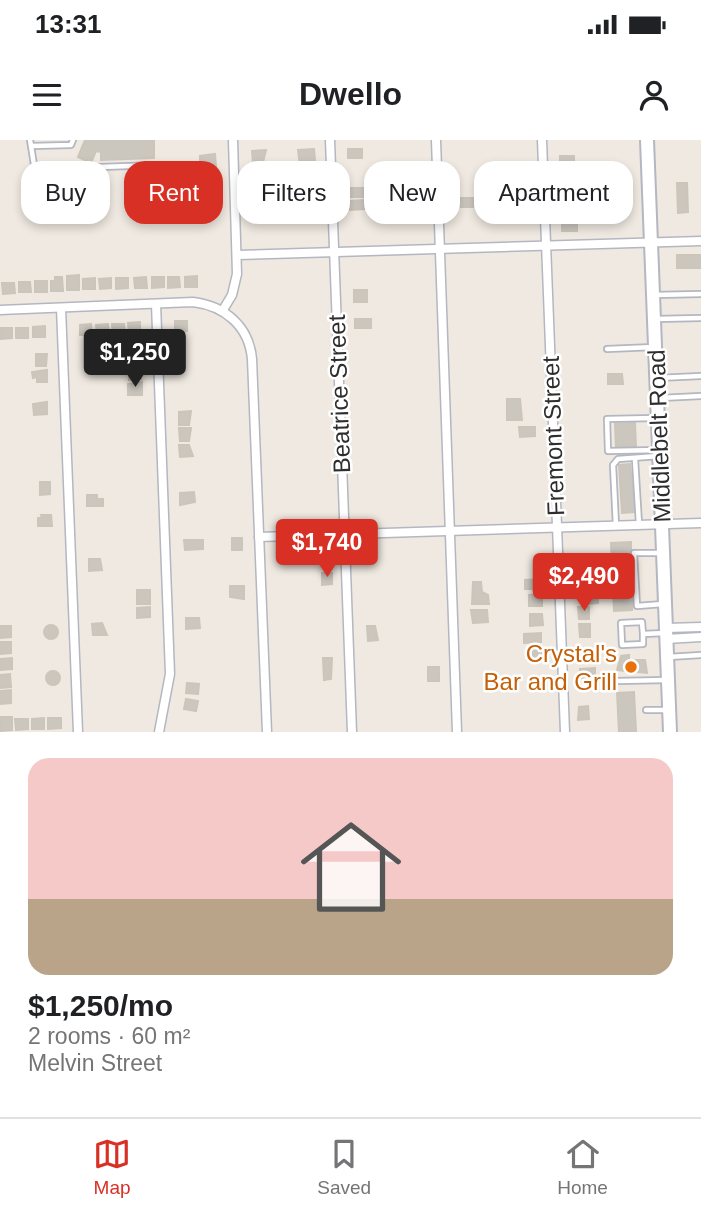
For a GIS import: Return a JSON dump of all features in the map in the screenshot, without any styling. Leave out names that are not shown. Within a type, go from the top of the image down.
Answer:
[{"type":"main road","name":"Middlebelt Road","points":[[647,140],[670,732]]},
{"type":"street","points":[[223,310],[235,286],[237,255],[233,140]]},
{"type":"street","name":"Beatrice Street","points":[[330,140],[352,732]]},
{"type":"street","points":[[436,140],[457,732]]},
{"type":"street","name":"Fremont Street","points":[[542,140],[565,732]]},
{"type":"street","points":[[237,255],[701,240]]},
{"type":"street","points":[[0,310],[193,302],[223,310],[242,329],[252,353],[267,732]]},
{"type":"street","points":[[156,304],[170,674],[159,732]]},
{"type":"street","points":[[61,308],[78,732]]},
{"type":"street","points":[[259,537],[701,523]]},
{"type":"street","points":[[666,633],[701,627]]},
{"type":"street","points":[[666,633],[701,637]]},
{"type":"lane","points":[[73,140],[71,145],[31,143],[34,165],[42,169],[124,166]]},
{"type":"lane","points":[[653,295],[701,294]]},
{"type":"lane","points":[[654,319],[701,318]]},
{"type":"lane","points":[[607,349],[655,347]]},
{"type":"lane","points":[[656,378],[701,376]]},
{"type":"lane","points":[[657,398],[701,396]]},
{"type":"lane","points":[[658,418],[607,419],[608,451],[660,453]]},
{"type":"lane","points":[[616,526],[613,465],[618,459],[635,459],[660,453]]},
{"type":"lane","points":[[635,459],[639,525]]},
{"type":"lane","points":[[663,553],[634,553],[637,606],[665,604]]},
{"type":"lane","points":[[642,622],[643,634],[643,644],[622,645],[621,623],[642,622]]},
{"type":"lane","points":[[643,634],[666,633]]},
{"type":"lane","points":[[667,657],[701,655]]},
{"type":"lane","points":[[617,681],[667,680]]},
{"type":"lane","points":[[646,710],[669,709]]},
{"type":"building","points":[[85,140],[154,140],[154,158],[101,160],[101,152],[96,151],[92,161],[87,161],[78,157]]},
{"type":"building","points":[[314,149],[315,160],[299,161],[298,150]]},
{"type":"building","points":[[348,149],[362,149],[362,158],[348,158]]},
{"type":"building","points":[[266,150],[263,161],[253,161],[252,151]]},
{"type":"building","points":[[215,154],[216,161],[200,161],[200,156]]},
{"type":"building","points":[[560,156],[574,156],[574,161],[560,161]]},
{"type":"building","points":[[677,183],[687,183],[688,212],[678,213]]},
{"type":"building","points":[[350,188],[364,188],[364,197],[350,197]]},
{"type":"building","points":[[460,198],[473,198],[473,207],[460,207]]},
{"type":"building","points":[[364,200],[364,209],[350,210],[350,201]]},
{"type":"building","points":[[562,224],[577,224],[577,231],[562,231]]},
{"type":"building","points":[[677,255],[701,255],[701,268],[677,268]]},
{"type":"building","points":[[79,275],[79,290],[67,290],[67,276]]},
{"type":"building","points":[[197,276],[197,287],[185,287],[185,277]]},
{"type":"building","points":[[55,277],[62,277],[63,291],[51,291],[51,281],[55,281]]},
{"type":"building","points":[[146,277],[147,288],[135,288],[134,278]]},
{"type":"building","points":[[152,277],[164,277],[164,287],[152,288]]},
{"type":"building","points":[[168,277],[179,277],[180,287],[168,288]]},
{"type":"building","points":[[95,278],[95,289],[83,289],[83,279]]},
{"type":"building","points":[[111,278],[111,288],[100,289],[99,279]]},
{"type":"building","points":[[116,278],[128,278],[128,288],[116,289]]},
{"type":"building","points":[[35,281],[47,281],[47,292],[35,292]]},
{"type":"building","points":[[19,282],[30,282],[31,292],[19,292]]},
{"type":"building","points":[[2,283],[14,283],[15,293],[3,294]]},
{"type":"building","points":[[354,290],[367,290],[367,302],[354,302]]},
{"type":"building","points":[[355,319],[371,319],[371,328],[355,328]]},
{"type":"building","points":[[175,321],[187,321],[187,331],[175,332]]},
{"type":"building","points":[[140,322],[140,333],[129,333],[128,323]]},
{"type":"building","points":[[91,324],[92,335],[80,335],[80,325]]},
{"type":"building","points":[[108,324],[109,335],[97,335],[96,325]]},
{"type":"building","points":[[112,324],[124,324],[125,334],[113,335]]},
{"type":"building","points":[[45,326],[45,337],[33,337],[33,327]]},
{"type":"building","points":[[0,328],[12,328],[12,338],[1,339]]},
{"type":"building","points":[[16,328],[28,328],[28,338],[16,338]]},
{"type":"building","points":[[36,354],[47,354],[46,366],[36,366]]},
{"type":"building","points":[[129,369],[141,369],[141,379],[129,380]]},
{"type":"building","points":[[47,370],[47,382],[37,382],[37,377],[33,378],[32,372]]},
{"type":"building","points":[[608,374],[622,374],[623,384],[608,384]]},
{"type":"building","points":[[142,382],[142,395],[128,395],[128,384]]},
{"type":"building","points":[[507,399],[520,399],[522,420],[507,420]]},
{"type":"building","points":[[47,402],[47,414],[34,415],[33,404]]},
{"type":"building","points":[[191,411],[189,425],[179,425],[179,412]]},
{"type":"building","points":[[635,423],[636,448],[616,449],[615,424]]},
{"type":"building","points":[[519,427],[535,427],[535,436],[520,437]]},
{"type":"building","points":[[179,428],[191,428],[189,441],[180,441]]},
{"type":"building","points":[[179,445],[189,445],[193,456],[180,457]]},
{"type":"building","points":[[630,464],[635,512],[622,513],[619,465]]},
{"type":"building","points":[[40,482],[50,482],[50,494],[40,495]]},
{"type":"building","points":[[194,492],[195,502],[180,505],[180,493]]},
{"type":"building","points":[[87,495],[97,495],[97,499],[103,499],[103,506],[87,506]]},
{"type":"building","points":[[41,515],[51,515],[52,526],[38,526],[38,518],[42,518]]},
{"type":"building","points":[[232,538],[242,538],[242,550],[232,550]]},
{"type":"building","points":[[184,540],[203,540],[203,549],[185,550]]},
{"type":"building","points":[[631,542],[631,558],[626,558],[627,594],[632,594],[632,610],[614,611],[611,543]]},
{"type":"building","points":[[89,559],[100,559],[102,570],[89,571]]},
{"type":"building","points":[[322,573],[332,573],[332,584],[322,585]]},
{"type":"building","points":[[542,579],[542,589],[525,589],[525,580]]},
{"type":"building","points":[[590,579],[597,579],[598,603],[587,604]]},
{"type":"building","points":[[473,582],[481,582],[482,592],[488,595],[489,604],[472,604]]},
{"type":"building","points":[[230,586],[244,586],[244,599],[230,597]]},
{"type":"building","points":[[137,590],[150,590],[150,604],[137,604]]},
{"type":"building","points":[[542,594],[542,606],[529,606],[529,595]]},
{"type":"building","points":[[150,607],[150,617],[137,618],[137,608]]},
{"type":"building","points":[[578,607],[589,607],[589,619],[579,619]]},
{"type":"building","points":[[471,610],[487,610],[488,622],[473,623]]},
{"type":"building","points":[[530,614],[542,614],[543,625],[530,626]]},
{"type":"building","points":[[186,618],[199,618],[200,628],[186,629]]},
{"type":"building","points":[[102,623],[107,635],[93,635],[92,624]]},
{"type":"building","points":[[579,624],[590,624],[590,637],[580,637]]},
{"type":"building","points":[[51,625],[56,627],[56,637],[51,639],[46,637],[44,632],[46,627]]},
{"type":"building","points":[[0,626],[11,626],[11,637],[0,638]]},
{"type":"building","points":[[367,626],[375,626],[378,640],[368,641]]},
{"type":"building","points":[[541,633],[541,642],[524,643],[524,634]]},
{"type":"building","points":[[0,642],[11,642],[11,653],[0,654]]},
{"type":"building","points":[[532,648],[543,648],[543,661],[532,661]]},
{"type":"building","name":"Crystal's Bar and Grill","points":[[629,655],[629,660],[645,660],[647,673],[617,670],[621,656]]},
{"type":"building","points":[[12,658],[12,669],[0,670],[0,659]]},
{"type":"building","points":[[323,658],[332,658],[331,679],[324,680]]},
{"type":"building","points":[[428,667],[439,667],[439,681],[428,681]]},
{"type":"building","points":[[595,668],[595,677],[580,678],[580,669]]},
{"type":"building","points":[[53,671],[58,673],[58,683],[53,685],[48,683],[46,678],[48,673]]},
{"type":"building","points":[[10,674],[11,687],[0,688],[0,675]]},
{"type":"building","points":[[187,683],[199,684],[198,694],[186,693]]},
{"type":"building","points":[[11,690],[11,703],[0,704],[0,691]]},
{"type":"building","points":[[634,692],[636,731],[619,732],[617,693]]},
{"type":"building","points":[[186,699],[198,701],[196,711],[184,709]]},
{"type":"building","points":[[588,706],[589,719],[578,720],[579,707]]},
{"type":"building","points":[[1,717],[12,717],[12,730],[1,731]]},
{"type":"building","points":[[44,718],[44,729],[32,729],[32,719]]},
{"type":"building","points":[[48,718],[61,718],[61,728],[48,729]]},
{"type":"building","points":[[15,719],[28,719],[28,729],[16,730]]},
{"type":"place","name":"Crystal's Bar and Grill","points":[[631,667]]}]
